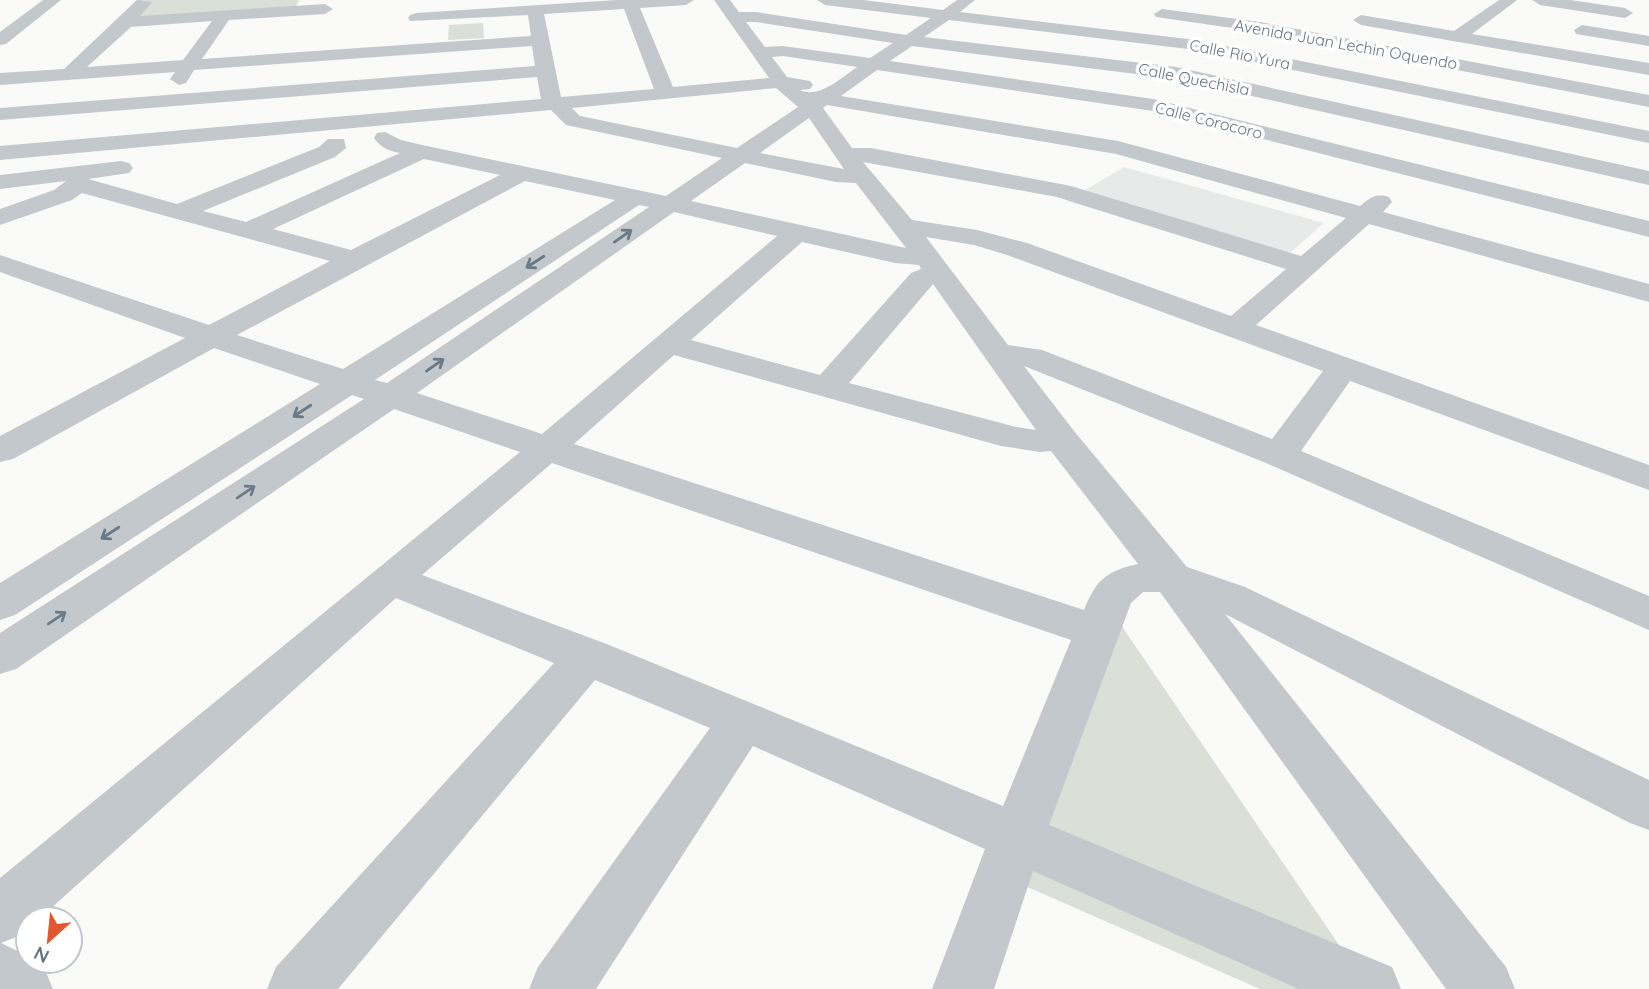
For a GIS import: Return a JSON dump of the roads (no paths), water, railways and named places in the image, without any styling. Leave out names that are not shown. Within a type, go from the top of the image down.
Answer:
[{"type":"street","points":[[0,40],[54,0]]},
{"type":"street","points":[[68,75],[126,22],[145,0]]},
{"type":"street","points":[[411,49],[420,0]]},
{"type":"street","points":[[416,18],[686,0]]},
{"type":"street","name":"Calle Rio Yura","points":[[825,0],[944,7],[1196,45],[1649,137]]},
{"type":"street","points":[[1458,36],[1509,0]]},
{"type":"street","points":[[1540,0],[1635,15]]},
{"type":"street","points":[[630,4],[666,94]]},
{"type":"street","points":[[0,153],[797,89],[861,63],[944,7]]},
{"type":"street","points":[[728,8],[797,89],[1061,439],[1173,579],[1484,989]]},
{"type":"street","name":"Calle Quechisla","points":[[728,8],[756,17],[897,38],[1176,73],[1649,178]]},
{"type":"street","points":[[535,10],[545,71],[559,110],[581,124],[836,175],[871,155],[1062,191],[1304,266]]},
{"type":"street","points":[[1460,11],[1513,19]]},
{"type":"street","name":"Avenida Juan Lechin Oquendo","points":[[1148,13],[1264,22],[1649,101]]},
{"type":"street","points":[[126,22],[225,16],[321,17],[307,57]]},
{"type":"street","points":[[0,217],[63,195],[78,179],[132,142],[225,16]]},
{"type":"street","points":[[1342,17],[1649,69]]},
{"type":"street","points":[[0,22],[27,20]]},
{"type":"street","points":[[1118,148],[1153,105],[1214,20]]},
{"type":"street","points":[[1568,28],[1649,41]]},
{"type":"street","points":[[0,79],[540,40]]},
{"type":"street","name":"Calle Corocoro","points":[[797,89],[783,51],[1153,105],[1649,229]]},
{"type":"street","points":[[1236,327],[1304,266],[1528,78],[1551,52]]},
{"type":"street","points":[[0,114],[545,71]]},
{"type":"street","points":[[0,656],[391,396],[670,204],[797,89]]},
{"type":"street","points":[[269,152],[385,138],[666,94],[797,89],[1118,148],[1649,293]]},
{"type":"street","points":[[385,138],[393,145],[422,152],[637,196],[895,255],[922,252],[977,238],[1017,248],[1649,478]]},
{"type":"street","points":[[181,211],[327,152],[337,144]]},
{"type":"street","points":[[250,230],[422,152]]},
{"type":"street","points":[[0,604],[637,196],[727,153]]},
{"type":"street","points":[[0,182],[78,179],[146,166]]},
{"type":"street","points":[[9,437],[210,336],[524,172]]},
{"type":"street","points":[[78,179],[354,259]]},
{"type":"street","points":[[0,915],[390,579],[670,344],[796,232]]},
{"type":"street","points":[[828,386],[921,279],[922,252]]},
{"type":"street","points":[[0,262],[210,336],[1098,632]]},
{"type":"street","points":[[670,344],[1014,438],[1040,441],[1061,439]]},
{"type":"street","points":[[998,354],[1031,357],[1279,455],[1649,614]]},
{"type":"street","points":[[1279,455],[1344,366]]},
{"type":"street","points":[[963,989],[1017,837],[1109,601],[1118,588],[1150,577],[1201,586],[1230,598],[1649,806]]},
{"type":"street","points":[[390,579],[743,720],[1370,989]]},
{"type":"street","points":[[299,989],[588,656]]},
{"type":"street","points":[[559,989],[743,720]]},
{"type":"street","points":[[0,973],[22,989]]}]
